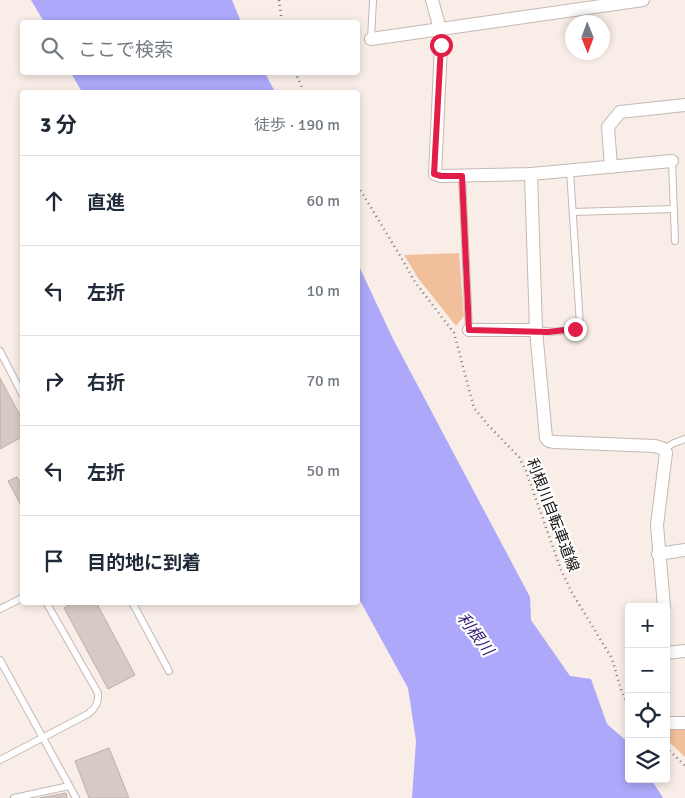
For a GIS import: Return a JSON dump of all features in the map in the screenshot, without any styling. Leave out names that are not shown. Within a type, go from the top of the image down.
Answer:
[{"type":"street","points":[[432,0],[440,29],[441,45],[434,174],[441,176],[531,174],[672,162]]},
{"type":"street","points":[[372,38],[643,0]]},
{"type":"street","points":[[611,167],[608,127],[620,112],[685,105]]},
{"type":"street","points":[[531,174],[536,330],[546,438],[549,441],[655,446],[664,449],[666,453],[657,517],[658,554],[664,603]]},
{"type":"street","points":[[469,330],[536,330]]},
{"type":"street","points":[[658,554],[685,550]]},
{"type":"street","points":[[670,653],[685,651]]},
{"type":"street","points":[[670,723],[685,723]]},
{"type":"lane","points":[[372,38],[373,0]]},
{"type":"lane","points":[[672,162],[675,241]]},
{"type":"lane","points":[[536,330],[548,332],[575,329],[580,325],[570,171]]},
{"type":"lane","points":[[462,176],[469,330]]},
{"type":"lane","points":[[573,212],[674,209]]},
{"type":"lane","points":[[0,351],[20,390]]},
{"type":"lane","points":[[664,449],[685,439]]},
{"type":"lane","points":[[0,608],[20,599]]},
{"type":"lane","points":[[0,760],[88,714],[93,710],[99,699],[98,693],[48,605]]},
{"type":"lane","points":[[134,605],[169,671]]},
{"type":"lane","points":[[0,660],[76,798]]},
{"type":"lane","points":[[14,798],[69,786]]},
{"type":"path","points":[[279,0],[282,20]]},
{"type":"path","points":[[296,75],[303,90]]},
{"type":"path","name":"利根川自転車道線","points":[[360,189],[415,282],[454,333],[474,408],[519,457],[526,470],[561,570],[571,591],[611,657],[619,688],[625,698]]},
{"type":"path","points":[[670,750],[685,766]]},
{"type":"shaded area","points":[[459,253],[464,316],[456,326],[418,278],[404,255]]},
{"type":"shaded area","points":[[685,727],[685,757],[670,743],[670,729]]},
{"type":"water","points":[[31,0],[232,0],[240,20],[43,20]]},
{"type":"water","points":[[72,75],[266,75],[274,90],[81,90]]},
{"type":"water","name":"利根川","points":[[360,268],[393,339],[530,597],[531,620],[570,676],[591,679],[607,724],[625,740],[625,783],[654,783],[663,798],[412,798],[416,741],[408,688],[360,601]]},
{"type":"building","points":[[0,378],[20,415],[20,438],[0,449]]},
{"type":"building","points":[[17,477],[20,482],[20,503],[8,481]]},
{"type":"building","points":[[69,605],[98,605],[135,675],[108,689],[64,608]]},
{"type":"building","points":[[109,748],[129,798],[89,798],[75,761]]},
{"type":"building","points":[[66,793],[67,798],[40,798]]},
{"type":"route","points":[[441,45],[434,174],[462,176],[469,330],[536,330],[548,332],[575,329]]}]
